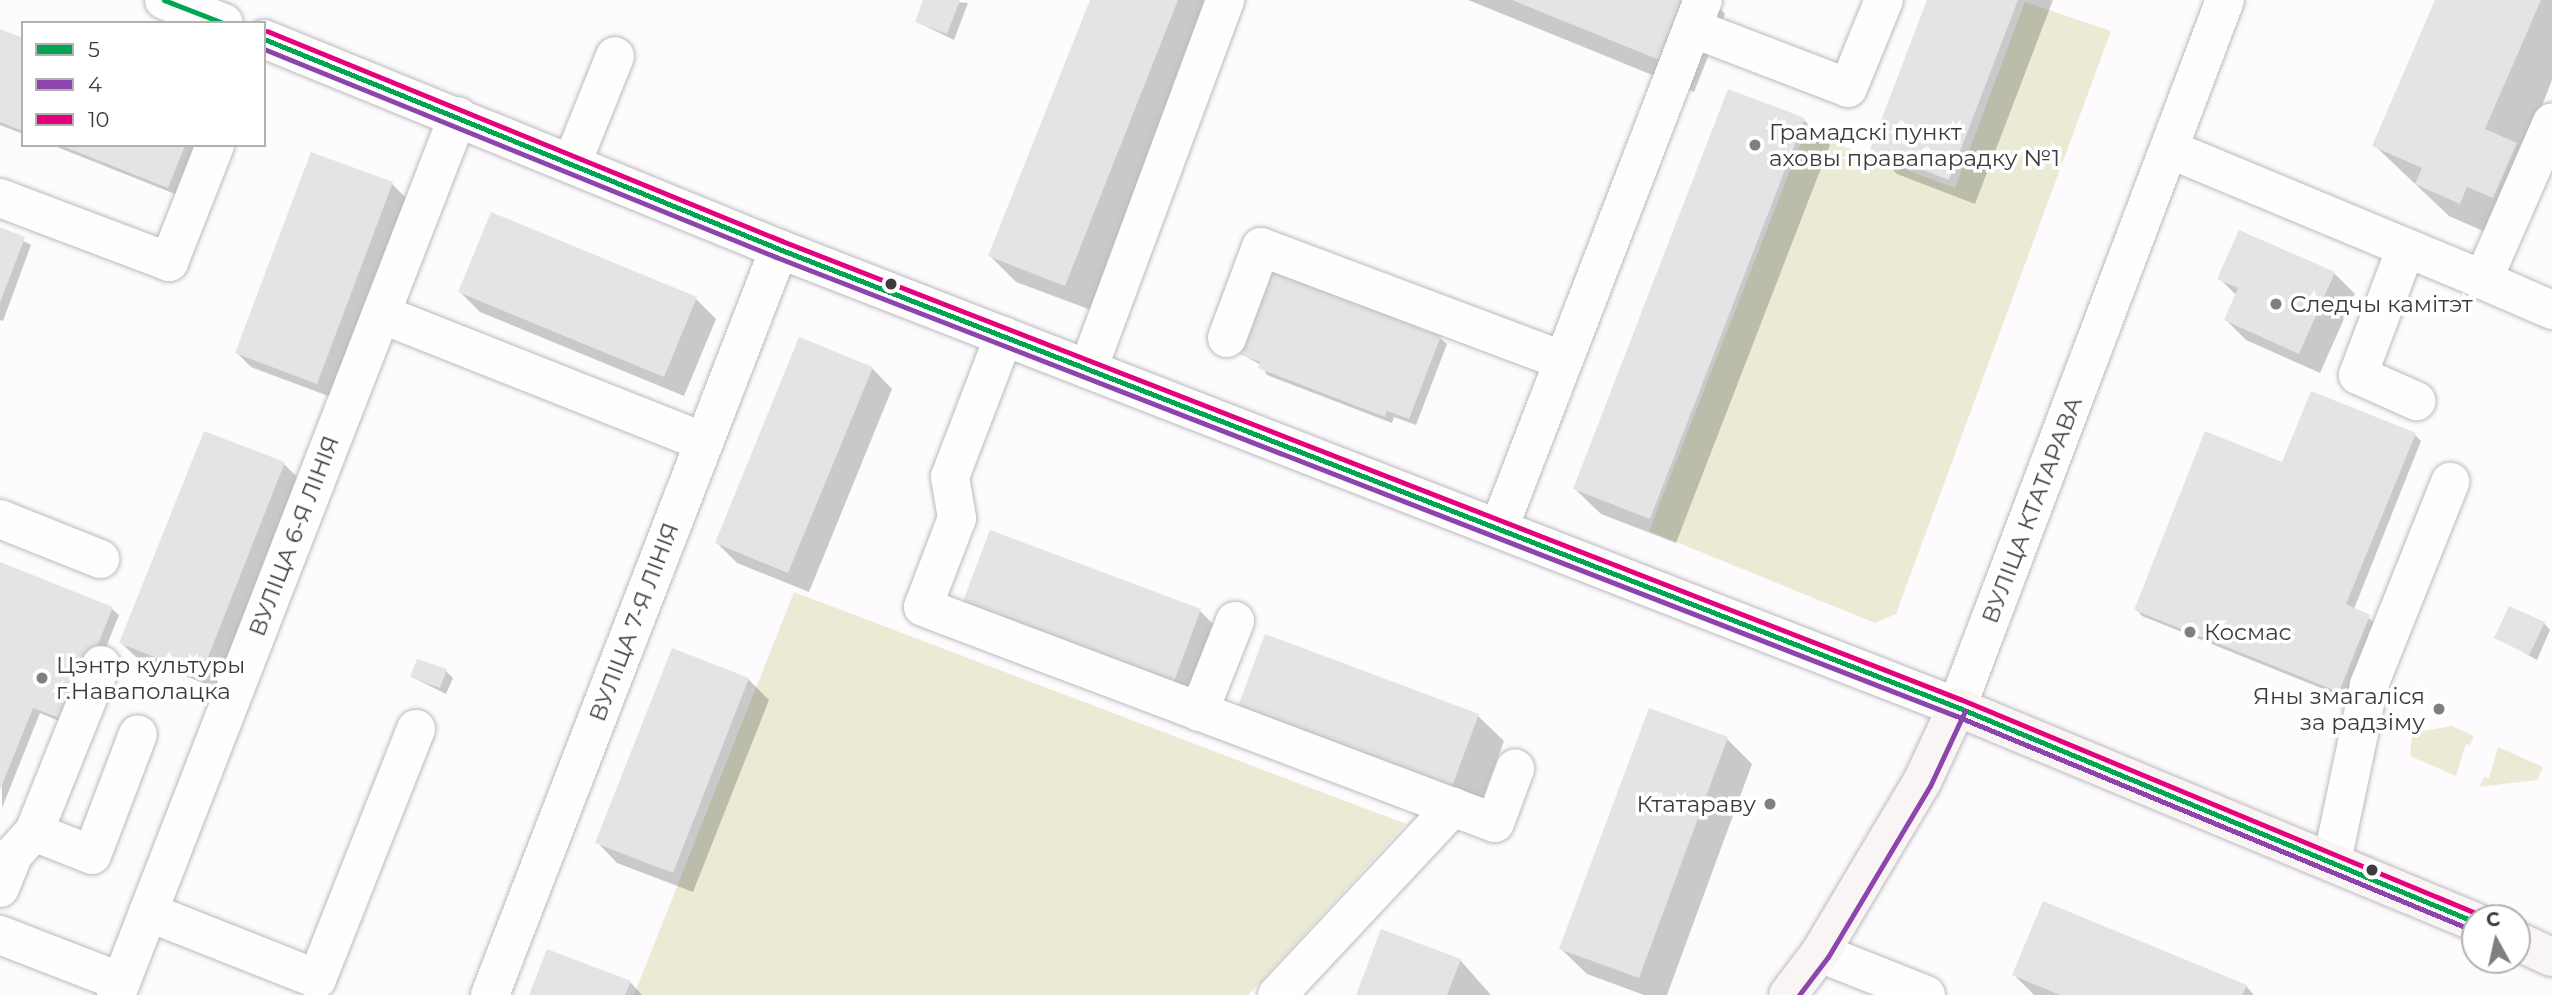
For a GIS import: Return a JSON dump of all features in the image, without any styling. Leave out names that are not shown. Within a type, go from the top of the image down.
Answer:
[{"type":"main road","points":[[1957,707],[2461,916]]},
{"type":"main road","name":"ВУЛІЦА КТАТАРАВА","points":[[1788,995],[1821,953],[1922,782],[1957,707]]},
{"type":"main road","points":[[2531,947],[2552,957]]},
{"type":"street","points":[[164,0],[213,12]]},
{"type":"street","points":[[1088,369],[1225,0]]},
{"type":"street","points":[[1499,528],[1561,360],[1698,14],[1848,88],[1884,0]]},
{"type":"street","name":"ВУЛІЦА КТАТАРАВА","points":[[1957,707],[2225,0]]},
{"type":"street","points":[[266,40],[779,249],[1957,707]]},
{"type":"street","points":[[572,163],[615,56]]},
{"type":"street","name":"ВУЛІЦА 6-Я ЛІНІЯ","points":[[118,988],[458,116]]},
{"type":"street","points":[[2483,280],[2552,122]]},
{"type":"street","points":[[0,198],[169,262],[214,147]]},
{"type":"street","points":[[2169,149],[2552,310]]},
{"type":"street","points":[[1227,338],[1261,247],[1561,360]]},
{"type":"street","points":[[2406,248],[2358,375],[2416,401]]},
{"type":"street","name":"ВУЛІЦА 7-Я ЛІНІЯ","points":[[490,995],[779,249]]},
{"type":"street","points":[[381,314],[704,442]]},
{"type":"street","points":[[1004,336],[950,477],[957,517],[923,607],[1494,823],[1515,769]]},
{"type":"street","points":[[2332,861],[2369,685],[2450,482]]},
{"type":"street","points":[[0,519],[100,559]]},
{"type":"street","points":[[1199,712],[1235,621]]},
{"type":"street","points":[[0,888],[13,855],[34,832],[101,665]]},
{"type":"street","points":[[148,912],[317,979],[416,729]]},
{"type":"street","points":[[34,832],[92,855],[138,734]]},
{"type":"street","points":[[1277,995],[1452,807]]},
{"type":"street","points":[[0,935],[118,988]]},
{"type":"street","points":[[1821,953],[1926,995]]},
{"type":"green space","points":[[2025,2],[2111,31],[1896,614],[1875,623],[1649,531],[1805,132],[1955,188]]},
{"type":"green space","points":[[794,592],[1406,824],[1248,995],[634,995]]},
{"type":"green space","points":[[2452,726],[2474,736],[2470,745],[2466,744],[2456,776],[2410,756],[2412,733]]},
{"type":"green space","points":[[2498,747],[2543,767],[2537,780],[2479,787],[2484,777],[2489,778]]},
{"type":"building","points":[[923,0],[960,0],[947,34],[915,22]]},
{"type":"building","points":[[1090,0],[1178,0],[1065,286],[988,256]]},
{"type":"building","points":[[1512,0],[1686,0],[1662,61]]},
{"type":"building","points":[[1927,0],[2018,0],[1949,180],[1870,149]]},
{"type":"building","points":[[2435,0],[2541,0],[2485,129],[2517,143],[2493,198],[2467,187],[2460,204],[2415,184],[2422,168],[2372,146]]},
{"type":"building","points":[[0,29],[21,37],[21,130],[0,122]]},
{"type":"building","points":[[1728,89],[1805,118],[1650,519],[1573,489]]},
{"type":"building","points":[[65,147],[184,147],[168,188]]},
{"type":"building","points":[[311,152],[393,182],[317,384],[235,353]]},
{"type":"building","points":[[491,212],[697,297],[664,377],[458,292]]},
{"type":"building","points":[[0,227],[25,237],[0,303]]},
{"type":"building","name":"Следчы камітэт","points":[[2239,230],[2335,272],[2299,354],[2224,320],[2238,288],[2217,279]]},
{"type":"building","points":[[1268,270],[1441,336],[1409,419],[1387,411],[1385,417],[1258,368],[1260,362],[1236,353]]},
{"type":"building","points":[[799,337],[873,367],[788,573],[715,543]]},
{"type":"building","points":[[2311,391],[2416,433],[2346,604],[2370,615],[2339,692],[2134,610],[2205,431],[2282,462]]},
{"type":"building","points":[[204,431],[285,462],[201,675],[119,643]]},
{"type":"building","points":[[990,530],[1201,609],[1173,684],[962,604]]},
{"type":"building","name":"Цэнтр культуры г.Наваполацка","points":[[0,562],[113,607],[67,721],[33,708],[0,790]]},
{"type":"building","points":[[2509,606],[2545,622],[2529,655],[2494,638]]},
{"type":"building","points":[[1265,634],[1479,714],[1451,789],[1237,709]]},
{"type":"building","points":[[672,648],[749,678],[673,873],[595,843]]},
{"type":"building","points":[[417,659],[447,669],[440,688],[410,677]]},
{"type":"building","points":[[1649,708],[1728,737],[1639,978],[1559,949]]},
{"type":"building","points":[[2043,901],[2247,985],[2242,995],[2060,995],[2012,975]]},
{"type":"building","points":[[1381,929],[1461,959],[1447,995],[1356,995]]},
{"type":"building","points":[[547,949],[631,981],[625,995],[529,995]]},
{"type":"transit line","name":"5","points":[[164,0],[218,21]]},
{"type":"transit line","name":"10","points":[[267,31],[782,241],[1960,699],[2461,907]]},
{"type":"transit line","name":"5","points":[[266,40],[779,249],[1957,707],[2461,916]]},
{"type":"transit line","name":"4","points":[[266,50],[776,257],[1954,715],[2461,925]]},
{"type":"transit line","name":"4","points":[[1799,995],[1828,957],[1930,786],[1965,711]]},
{"type":"place","name":"Грамадскі пункт аховы правапарадку №1","points":[[1755,145]]},
{"type":"place","name":"Следчы камітэт","points":[[2276,304]]},
{"type":"place","name":"Космас","points":[[2190,632]]},
{"type":"place","name":"Цэнтр культуры г.Наваполацка","points":[[42,678]]},
{"type":"place","name":"Яны змагаліся за радзіму","points":[[2439,709]]},
{"type":"place","name":"Ктатараву","points":[[1770,804]]}]
